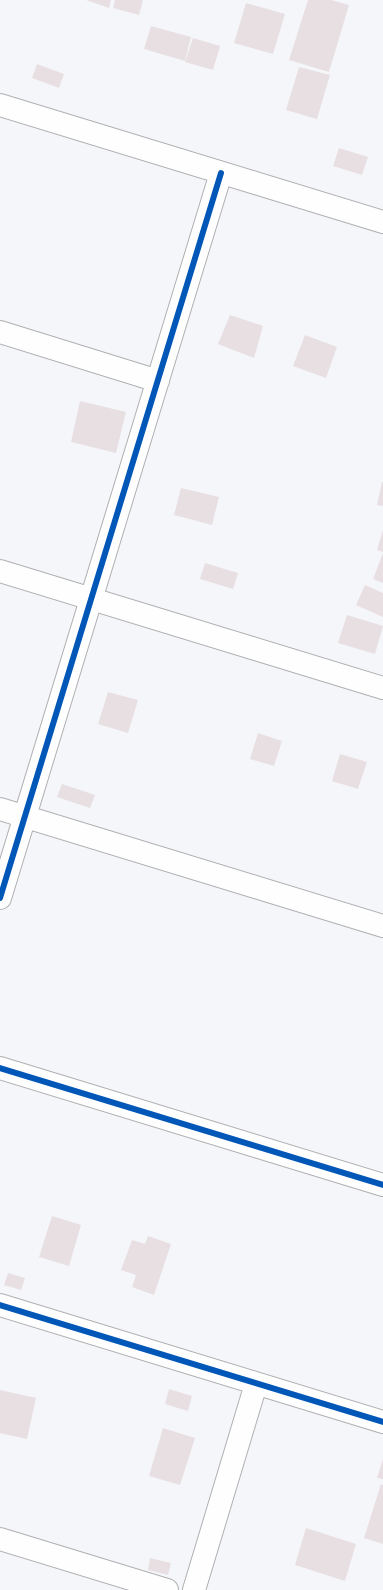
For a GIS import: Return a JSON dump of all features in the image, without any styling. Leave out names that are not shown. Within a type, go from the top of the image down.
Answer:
[{"type":"street","points":[[0,105],[383,222]]},
{"type":"street","points":[[0,898],[221,172]]},
{"type":"street","points":[[0,332],[158,381]]},
{"type":"street","points":[[0,571],[383,688]]},
{"type":"street","points":[[0,809],[383,926]]},
{"type":"street","points":[[0,1068],[383,1185]]},
{"type":"street","points":[[0,1305],[383,1422]]},
{"type":"street","points":[[194,1590],[256,1384]]},
{"type":"street","points":[[0,1539],[167,1590]]},
{"type":"building","points":[[86,0],[111,0],[109,8]]},
{"type":"building","points":[[115,0],[143,0],[139,15],[113,8]]},
{"type":"building","points":[[308,0],[331,0],[349,5],[329,72],[289,60]]},
{"type":"building","points":[[246,3],[285,14],[273,54],[234,43]]},
{"type":"building","points":[[151,26],[191,37],[185,61],[144,49]]},
{"type":"building","points":[[193,38],[220,46],[213,70],[185,62]]},
{"type":"building","points":[[37,64],[64,74],[59,88],[32,78]]},
{"type":"building","points":[[299,67],[330,75],[317,119],[286,110]]},
{"type":"building","points":[[339,148],[368,157],[362,175],[333,166]]},
{"type":"building","points":[[230,315],[263,326],[254,358],[218,344]]},
{"type":"building","points":[[305,335],[337,347],[326,378],[293,366]]},
{"type":"building","points":[[80,401],[126,412],[116,453],[71,442]]},
{"type":"building","points":[[383,482],[383,506],[377,505]]},
{"type":"building","points":[[181,488],[219,497],[212,525],[174,515]]},
{"type":"building","points":[[383,530],[383,552],[377,550]]},
{"type":"building","points":[[383,553],[383,583],[373,579]]},
{"type":"building","points":[[205,563],[238,573],[233,589],[200,579]]},
{"type":"building","points":[[365,585],[383,593],[383,617],[356,605]]},
{"type":"building","points":[[347,615],[383,626],[375,654],[338,643]]},
{"type":"building","points":[[108,692],[138,700],[128,733],[98,724]]},
{"type":"building","points":[[258,733],[282,741],[274,766],[250,759]]},
{"type":"building","points":[[340,754],[367,762],[358,789],[332,781]]},
{"type":"building","points":[[62,784],[95,795],[90,808],[57,797]]},
{"type":"building","points":[[52,1216],[81,1225],[69,1266],[39,1257]]},
{"type":"building","points":[[148,1236],[171,1244],[154,1295],[132,1287],[136,1275],[121,1270],[132,1240],[145,1244]]},
{"type":"building","points":[[8,1273],[25,1278],[21,1290],[4,1285]]},
{"type":"building","points":[[169,1389],[192,1396],[188,1411],[165,1404]]},
{"type":"building","points":[[0,1390],[36,1398],[27,1439],[0,1433]]},
{"type":"building","points":[[163,1428],[195,1438],[180,1485],[149,1476]]},
{"type":"building","points":[[383,1459],[383,1479],[377,1478]]},
{"type":"building","points":[[381,1484],[383,1485],[383,1544],[364,1538]]},
{"type":"building","points":[[306,1528],[356,1544],[345,1581],[295,1565]]},
{"type":"building","points":[[150,1558],[171,1563],[168,1575],[148,1570]]},
{"type":"cycle path","points":[[0,898],[221,173]]},
{"type":"cycle path","points":[[0,1068],[383,1185]]},
{"type":"cycle path","points":[[0,1305],[383,1422]]}]
